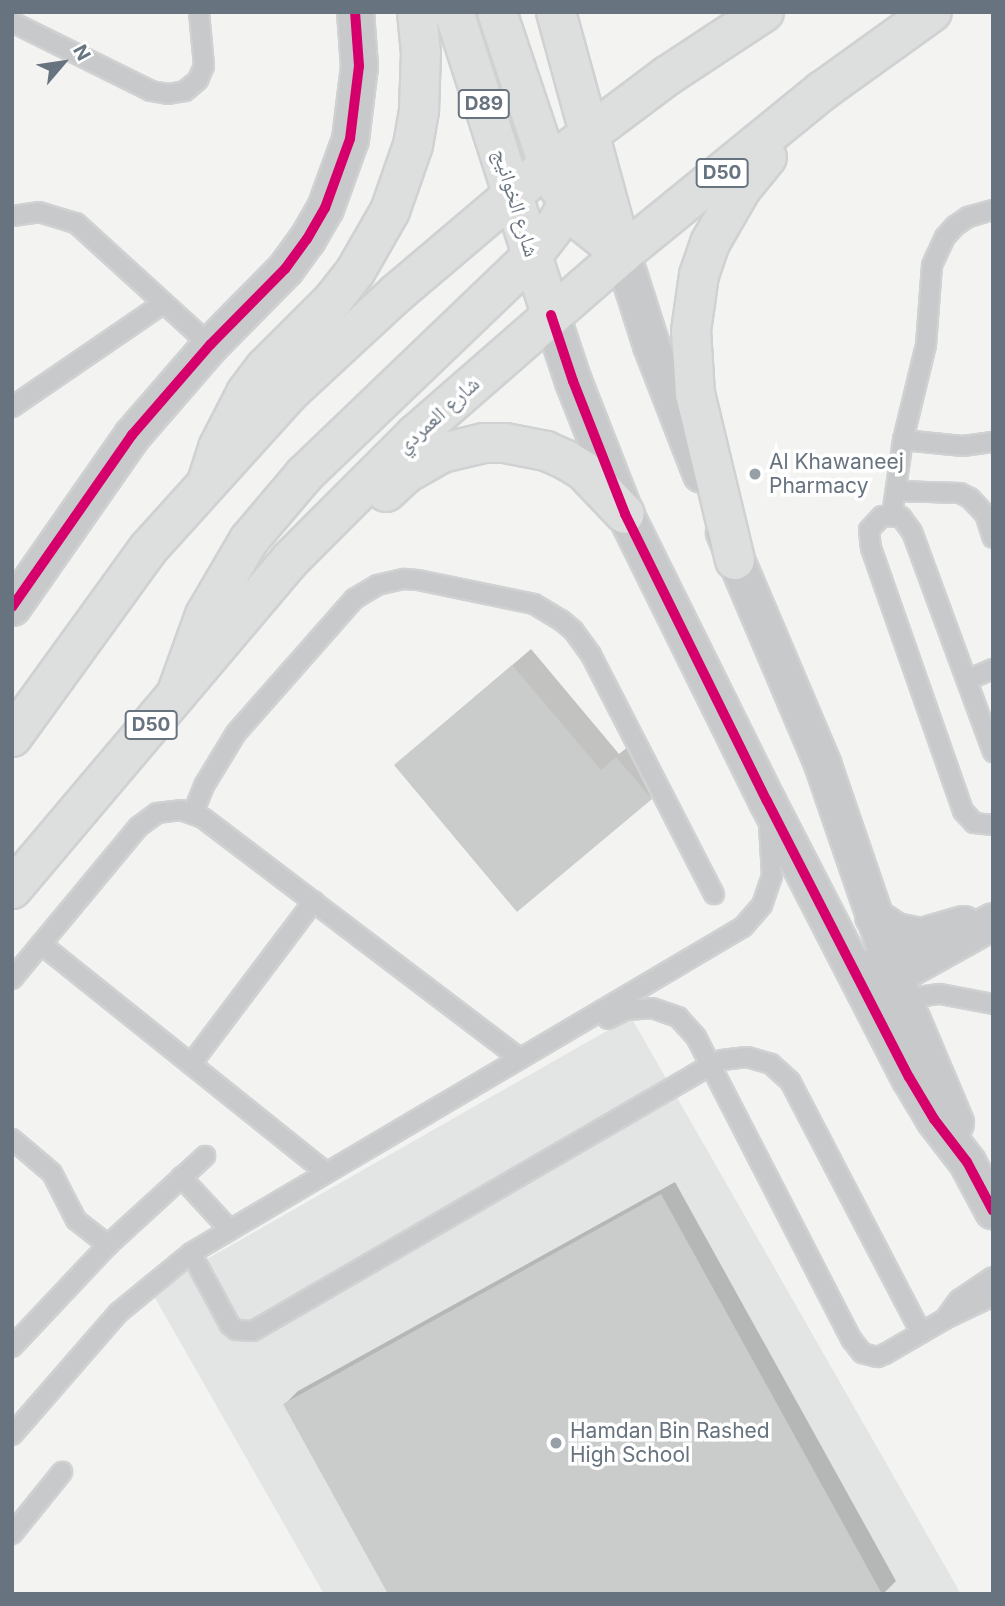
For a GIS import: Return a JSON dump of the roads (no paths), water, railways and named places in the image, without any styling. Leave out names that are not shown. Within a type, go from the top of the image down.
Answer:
[{"type":"main road","points":[[208,478],[226,430],[246,393],[265,368],[332,300],[355,272],[390,211],[407,167],[419,110],[421,53],[417,12]]},
{"type":"main road","name":"شارع الخوانيج","points":[[454,12],[551,315]]},
{"type":"main road","points":[[497,12],[547,166],[567,203],[601,240],[622,254]]},
{"type":"main road","points":[[556,12],[622,254]]},
{"type":"main road","points":[[12,737],[106,604],[208,478],[340,344],[590,132],[667,76],[764,12]]},
{"type":"main road","name":"شارع العمردي","points":[[12,889],[290,560],[416,434],[622,254],[822,91],[932,12]]},
{"type":"main road","points":[[734,560],[694,383],[691,331],[699,275],[715,233],[741,189],[822,91]]},
{"type":"main road","points":[[176,695],[205,615],[225,577],[269,515],[305,474],[532,257],[567,203],[582,169],[590,132]]},
{"type":"main road","points":[[290,560],[348,521],[423,462],[463,446],[484,443],[526,446],[566,460],[584,471],[625,513]]},
{"type":"street","points":[[12,607],[132,435],[209,345],[285,269],[325,208],[343,163],[356,103],[359,66],[355,12]]},
{"type":"street","points":[[622,254],[651,345],[734,560],[822,762],[898,988],[948,1102],[967,1162]]},
{"type":"street","points":[[551,315],[625,513],[767,801],[909,1077],[934,1119],[967,1162],[993,1211]]},
{"type":"street","points":[[663,589],[734,701],[785,792],[865,956],[873,967],[898,988]]},
{"type":"street","points":[[873,916],[895,931],[921,936],[993,915]]},
{"type":"street","points":[[898,988],[993,922]]},
{"type":"lane","points":[[12,22],[151,91],[168,94],[185,91],[198,80],[204,66],[200,12]]},
{"type":"lane","points":[[892,515],[903,440],[922,367],[932,265],[937,251],[955,226],[968,217],[993,209]]},
{"type":"lane","points":[[12,216],[39,212],[76,223],[209,345]]},
{"type":"lane","points":[[12,407],[164,303]]},
{"type":"lane","points":[[903,440],[963,446],[993,442]]},
{"type":"lane","points":[[895,491],[960,493],[970,498],[985,514],[993,538]]},
{"type":"lane","points":[[992,830],[974,823],[963,811],[871,548],[869,530],[882,516],[892,515],[908,524],[912,532],[993,752]]},
{"type":"lane","points":[[193,813],[205,784],[236,733],[354,599],[377,585],[404,579],[418,580],[534,604],[573,630],[591,656],[714,894]]},
{"type":"lane","points":[[967,680],[993,669]]},
{"type":"lane","points":[[12,1435],[118,1313],[191,1252],[730,936],[753,917],[762,905],[772,876],[767,801]]},
{"type":"lane","points":[[12,979],[147,819],[169,810],[193,813],[314,901],[520,1059]]},
{"type":"lane","points":[[191,1064],[314,901]]},
{"type":"lane","points":[[41,944],[326,1172]]},
{"type":"lane","points":[[898,988],[993,1004]]},
{"type":"lane","points":[[556,1038],[592,1028],[626,1010],[652,1008],[678,1017],[688,1026],[711,1065],[856,1347],[862,1353],[877,1357],[993,1296]]},
{"type":"lane","points":[[191,1252],[230,1325],[244,1332],[261,1328],[711,1065],[735,1057],[760,1060],[771,1065],[790,1081],[921,1333]]},
{"type":"lane","points":[[12,1139],[52,1173],[76,1220],[108,1245]]},
{"type":"lane","points":[[12,1347],[108,1245],[205,1156]]},
{"type":"lane","points":[[181,1177],[229,1229]]},
{"type":"lane","points":[[946,1319],[959,1300],[993,1277]]},
{"type":"lane","points":[[12,1534],[62,1472]]},
{"type":"place","name":"Al Khawaneej Pharmacy","points":[[755,474]]},
{"type":"place","name":"Hamdan Bin Rashed High School","points":[[556,1443]]}]
